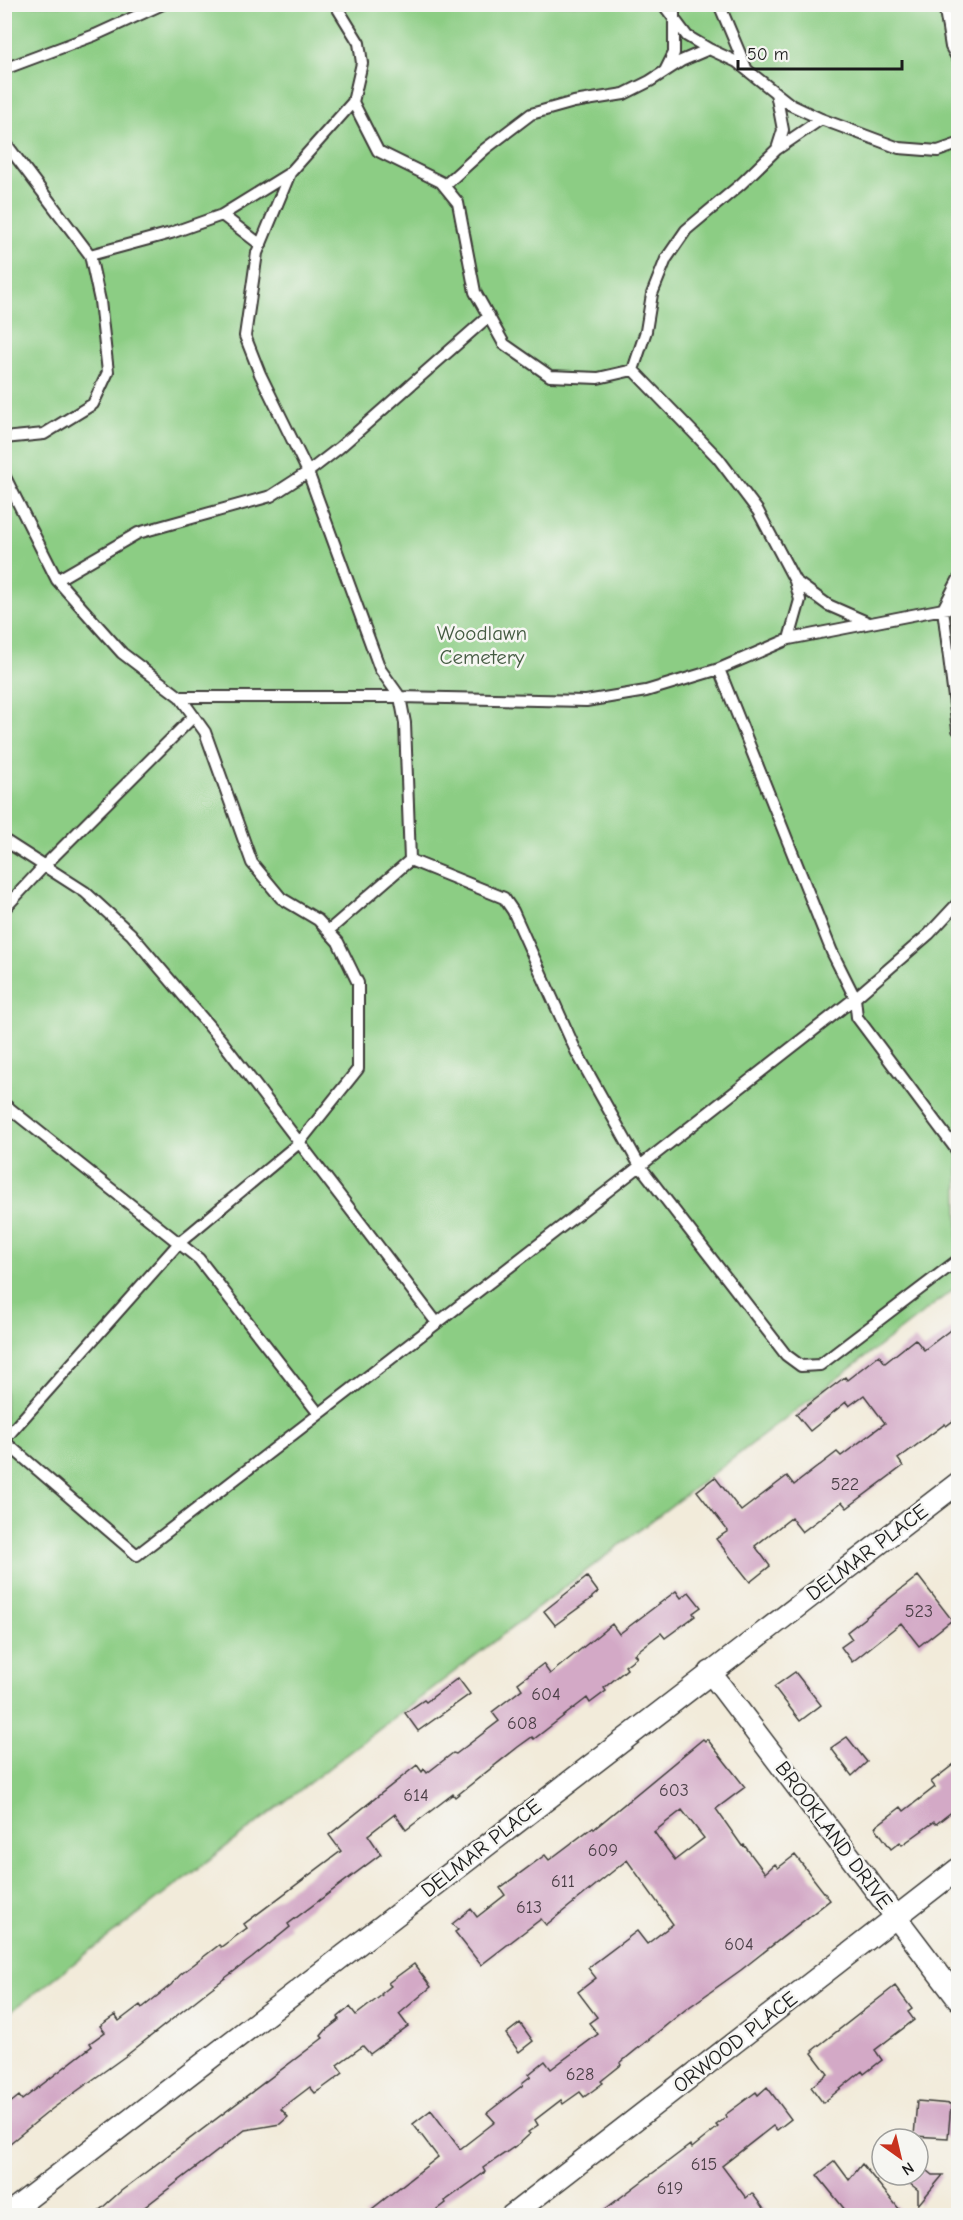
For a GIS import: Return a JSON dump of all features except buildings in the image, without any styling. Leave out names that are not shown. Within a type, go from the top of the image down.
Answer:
[{"type":"street","name":"DELMAR PLACE","points":[[5,2216],[958,1482]]},
{"type":"street","name":"BROOKLAND DRIVE","points":[[710,1672],[958,1999]]},
{"type":"street","name":"ORWOOD PLACE","points":[[511,2216],[958,1869]]},
{"type":"lane","points":[[4,69],[95,35],[163,4]]},
{"type":"lane","points":[[90,255],[171,233],[222,215],[290,173],[353,102],[362,63],[359,43],[335,4]]},
{"type":"lane","points":[[663,4],[687,36],[737,62],[791,105],[821,119],[899,148],[938,151],[958,144]]},
{"type":"lane","points":[[665,71],[674,53],[675,4]]},
{"type":"lane","points":[[719,4],[748,71]]},
{"type":"lane","points":[[944,4],[951,47],[958,59]]},
{"type":"lane","points":[[444,186],[485,149],[531,114],[573,102],[624,94],[681,61],[709,49]]},
{"type":"lane","points":[[776,93],[783,130],[777,149]]},
{"type":"lane","points":[[353,102],[378,151],[441,182],[458,203],[475,292],[504,344],[550,376],[598,378],[633,370]]},
{"type":"lane","points":[[633,370],[646,331],[652,294],[666,259],[687,230],[741,184],[777,149],[821,119]]},
{"type":"lane","points":[[4,141],[90,255],[100,301],[108,372],[93,404],[44,434],[4,438]]},
{"type":"lane","points":[[290,173],[257,253],[245,336],[260,374],[308,472],[380,669],[400,697],[405,723],[410,860]]},
{"type":"lane","points":[[222,215],[261,245]]},
{"type":"lane","points":[[57,580],[138,533],[271,496],[339,448],[489,316]]},
{"type":"lane","points":[[633,370],[718,458],[758,512],[795,581],[800,600],[789,639]]},
{"type":"lane","points":[[6,483],[57,580],[122,653],[180,697],[194,716],[205,732],[252,863],[281,898],[318,920],[338,942],[358,983],[358,1069],[299,1143],[179,1243],[4,1441],[137,1555],[855,998],[929,934],[958,903]]},
{"type":"lane","points":[[958,580],[943,609],[958,730]]},
{"type":"lane","points":[[795,581],[828,605],[869,623]]},
{"type":"lane","points":[[180,697],[400,697],[586,701],[645,691],[719,669],[789,639],[958,607]]},
{"type":"lane","points":[[719,669],[832,952],[855,998],[857,1017],[958,1152]]},
{"type":"lane","points":[[4,909],[194,716]]},
{"type":"lane","points":[[4,840],[85,892],[131,934],[221,1040],[437,1323]]},
{"type":"lane","points":[[328,931],[410,860]]},
{"type":"lane","points":[[410,860],[504,898],[513,910],[576,1052],[640,1166],[786,1355],[801,1366],[820,1365],[958,1260]]},
{"type":"lane","points":[[4,1104],[199,1259],[319,1414]]},
{"type":"green space","name":"Woodlawn Cemetery","points":[[5,5],[958,5],[958,1286],[5,2016]]}]
